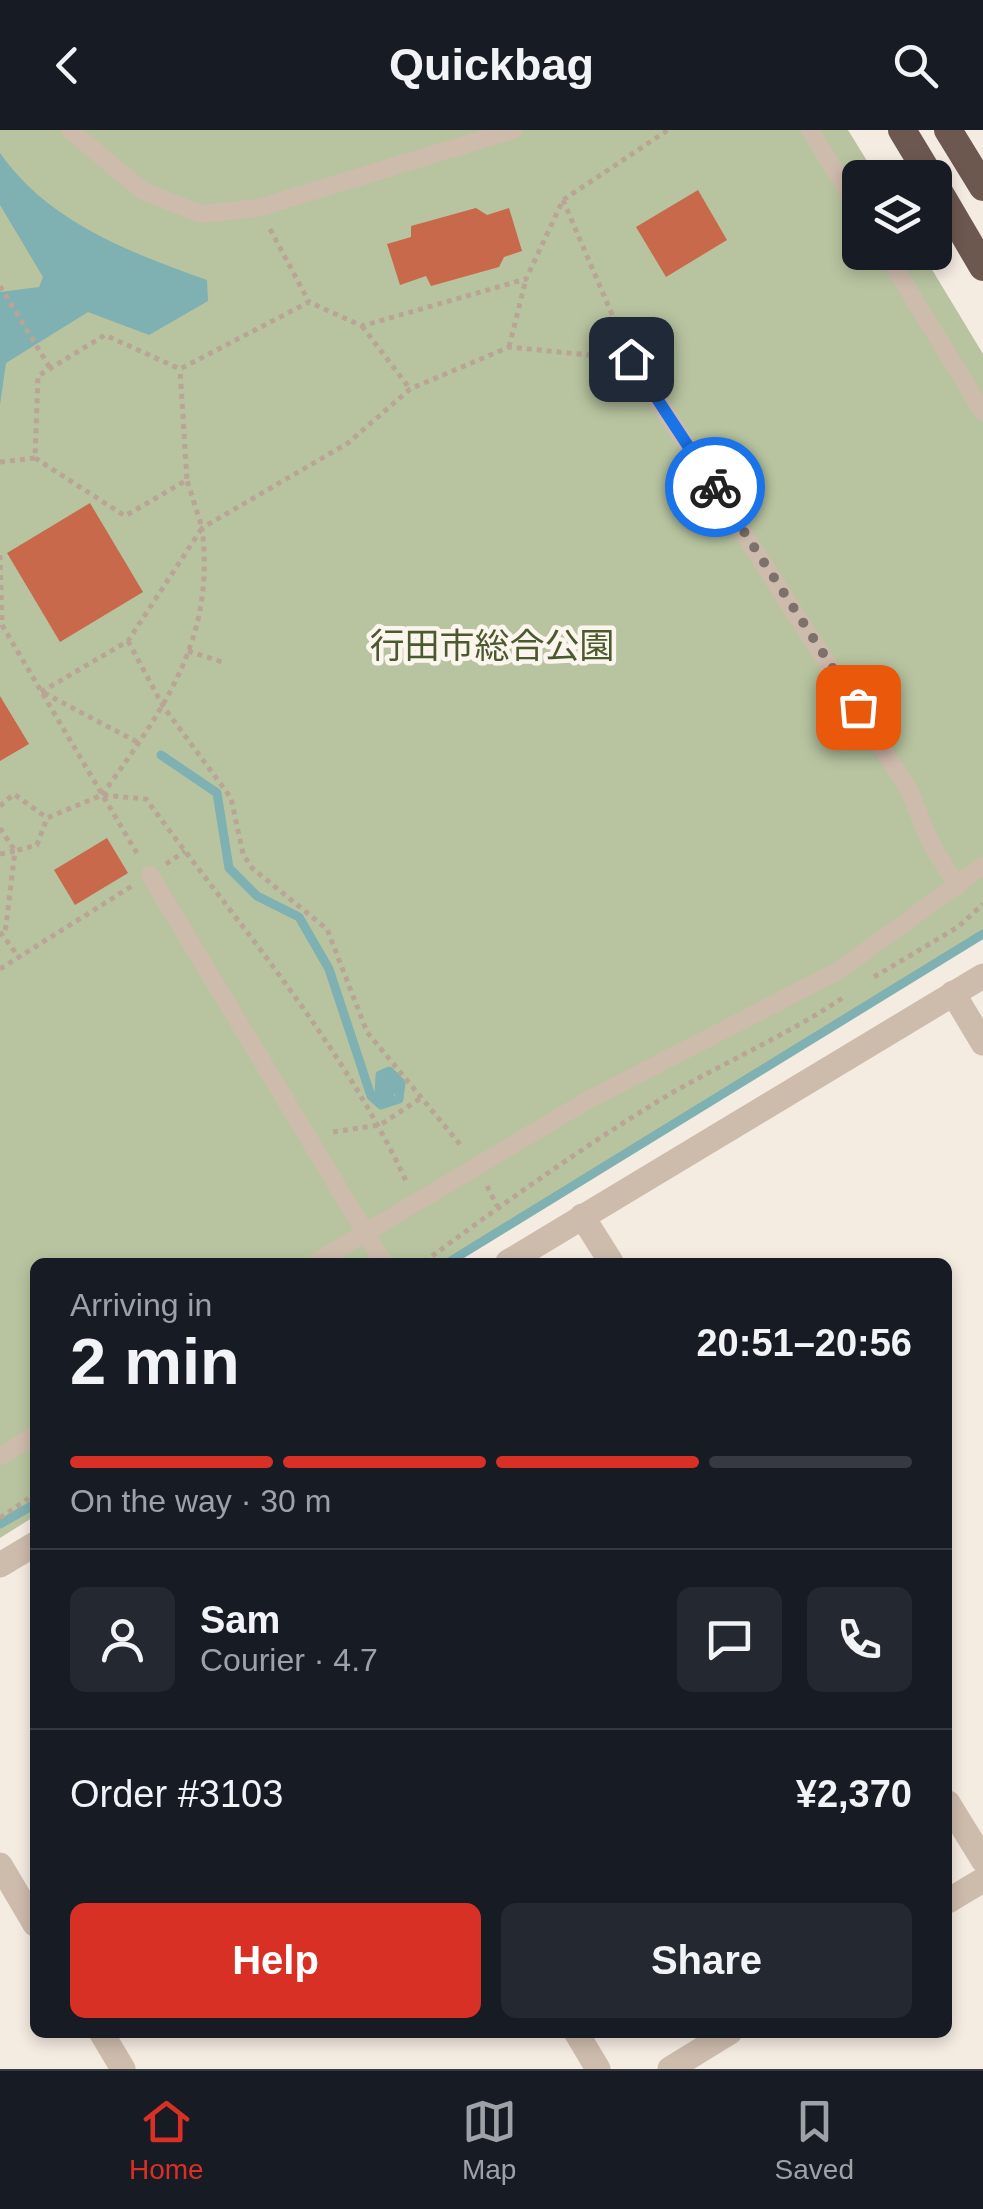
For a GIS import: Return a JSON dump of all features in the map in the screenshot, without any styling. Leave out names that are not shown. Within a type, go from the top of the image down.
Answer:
[{"type":"highway","points":[[902,130],[920,160]]},
{"type":"highway","points":[[948,130],[983,187]]},
{"type":"highway","points":[[952,214],[983,267]]},
{"type":"street","points":[[514,1258],[983,976]]},
{"type":"street","points":[[953,993],[983,1043]]},
{"type":"street","points":[[582,1216],[608,1258]]},
{"type":"street","points":[[0,1564],[30,1547]]},
{"type":"street","points":[[952,1810],[983,1860]]},
{"type":"street","points":[[0,1866],[30,1916]]},
{"type":"street","points":[[952,1899],[983,1880]]},
{"type":"street","points":[[105,2038],[123,2069]]},
{"type":"street","points":[[580,2038],[598,2069]]},
{"type":"street","points":[[670,2069],[720,2038]]},
{"type":"lane","points":[[70,130],[143,191],[202,214],[258,208],[513,130]]},
{"type":"lane","points":[[810,130],[842,182]]},
{"type":"lane","points":[[896,270],[983,412]]},
{"type":"lane","points":[[631,359],[910,790],[931,844],[958,886]]},
{"type":"lane","points":[[323,1258],[588,1100],[838,970],[983,866]]},
{"type":"lane","points":[[150,875],[381,1258]]},
{"type":"lane","points":[[0,1456],[30,1438]]},
{"type":"path","points":[[509,346],[526,279],[563,200],[668,130]]},
{"type":"path","points":[[41,692],[128,642],[202,528],[348,443],[410,388],[509,346],[631,359],[563,200]]},
{"type":"path","points":[[258,208],[309,302],[362,326],[410,388]]},
{"type":"path","points":[[362,326],[526,279]]},
{"type":"path","points":[[1,287],[50,368]]},
{"type":"path","points":[[180,369],[309,302]]},
{"type":"path","points":[[35,458],[38,376],[50,368],[105,335],[180,369]]},
{"type":"path","points":[[102,795],[163,706],[201,623],[208,569],[202,528],[187,480],[180,369]]},
{"type":"path","points":[[0,462],[35,458],[125,516],[187,480]]},
{"type":"path","points":[[0,555],[1,624],[150,875]]},
{"type":"path","points":[[128,642],[163,706],[230,798],[243,854],[252,868],[326,929],[367,1032],[477,1165],[497,1206]]},
{"type":"path","points":[[188,651],[222,662]]},
{"type":"path","points":[[41,692],[138,743]]},
{"type":"path","points":[[0,806],[14,794],[47,818]]},
{"type":"path","points":[[0,854],[36,845],[47,818],[102,795],[146,799],[325,1038],[380,1125],[416,1202]]},
{"type":"path","points":[[0,828],[14,851],[2,933],[19,957]]},
{"type":"path","points":[[0,969],[184,852]]},
{"type":"path","points":[[864,984],[958,926],[983,904]]},
{"type":"path","points":[[429,1258],[497,1206],[643,1110],[848,994]]},
{"type":"path","points":[[307,1136],[380,1125],[420,1098]]},
{"type":"path","points":[[0,1518],[30,1497]]},
{"type":"green space","name":"行田市総合公園","points":[[0,130],[848,130],[867,160],[842,160],[842,270],[932,270],[983,354],[983,937],[456,1258],[30,1258],[30,1519],[0,1538]]},
{"type":"water","points":[[0,153],[42,198],[93,232],[207,280],[208,301],[149,335],[88,312],[6,363],[0,405],[0,292],[39,287],[43,277],[0,205]]},
{"type":"building","points":[[698,190],[727,240],[666,277],[636,227]]},
{"type":"building","points":[[476,208],[487,215],[509,208],[522,251],[504,257],[499,267],[431,286],[426,276],[400,285],[387,244],[411,237],[411,226]]},
{"type":"building","points":[[90,503],[143,592],[60,642],[7,553]]},
{"type":"building","points":[[0,696],[29,744],[0,761]]},
{"type":"building","points":[[107,838],[128,873],[75,905],[54,870]]},
{"type":"waterway","points":[[161,755],[217,793],[229,868],[257,896],[299,917],[329,969],[371,1096],[381,1105],[399,1099],[401,1083],[389,1071],[380,1075],[379,1095],[388,1097],[394,1085],[390,1079],[382,1085],[386,1088]]},
{"type":"waterway","points":[[456,1258],[983,934]]},
{"type":"waterway","points":[[0,1524],[30,1507]]},
{"type":"way so far","points":[[715,487],[858,707]]},
{"type":"route","points":[[631,359],[715,487]]}]
